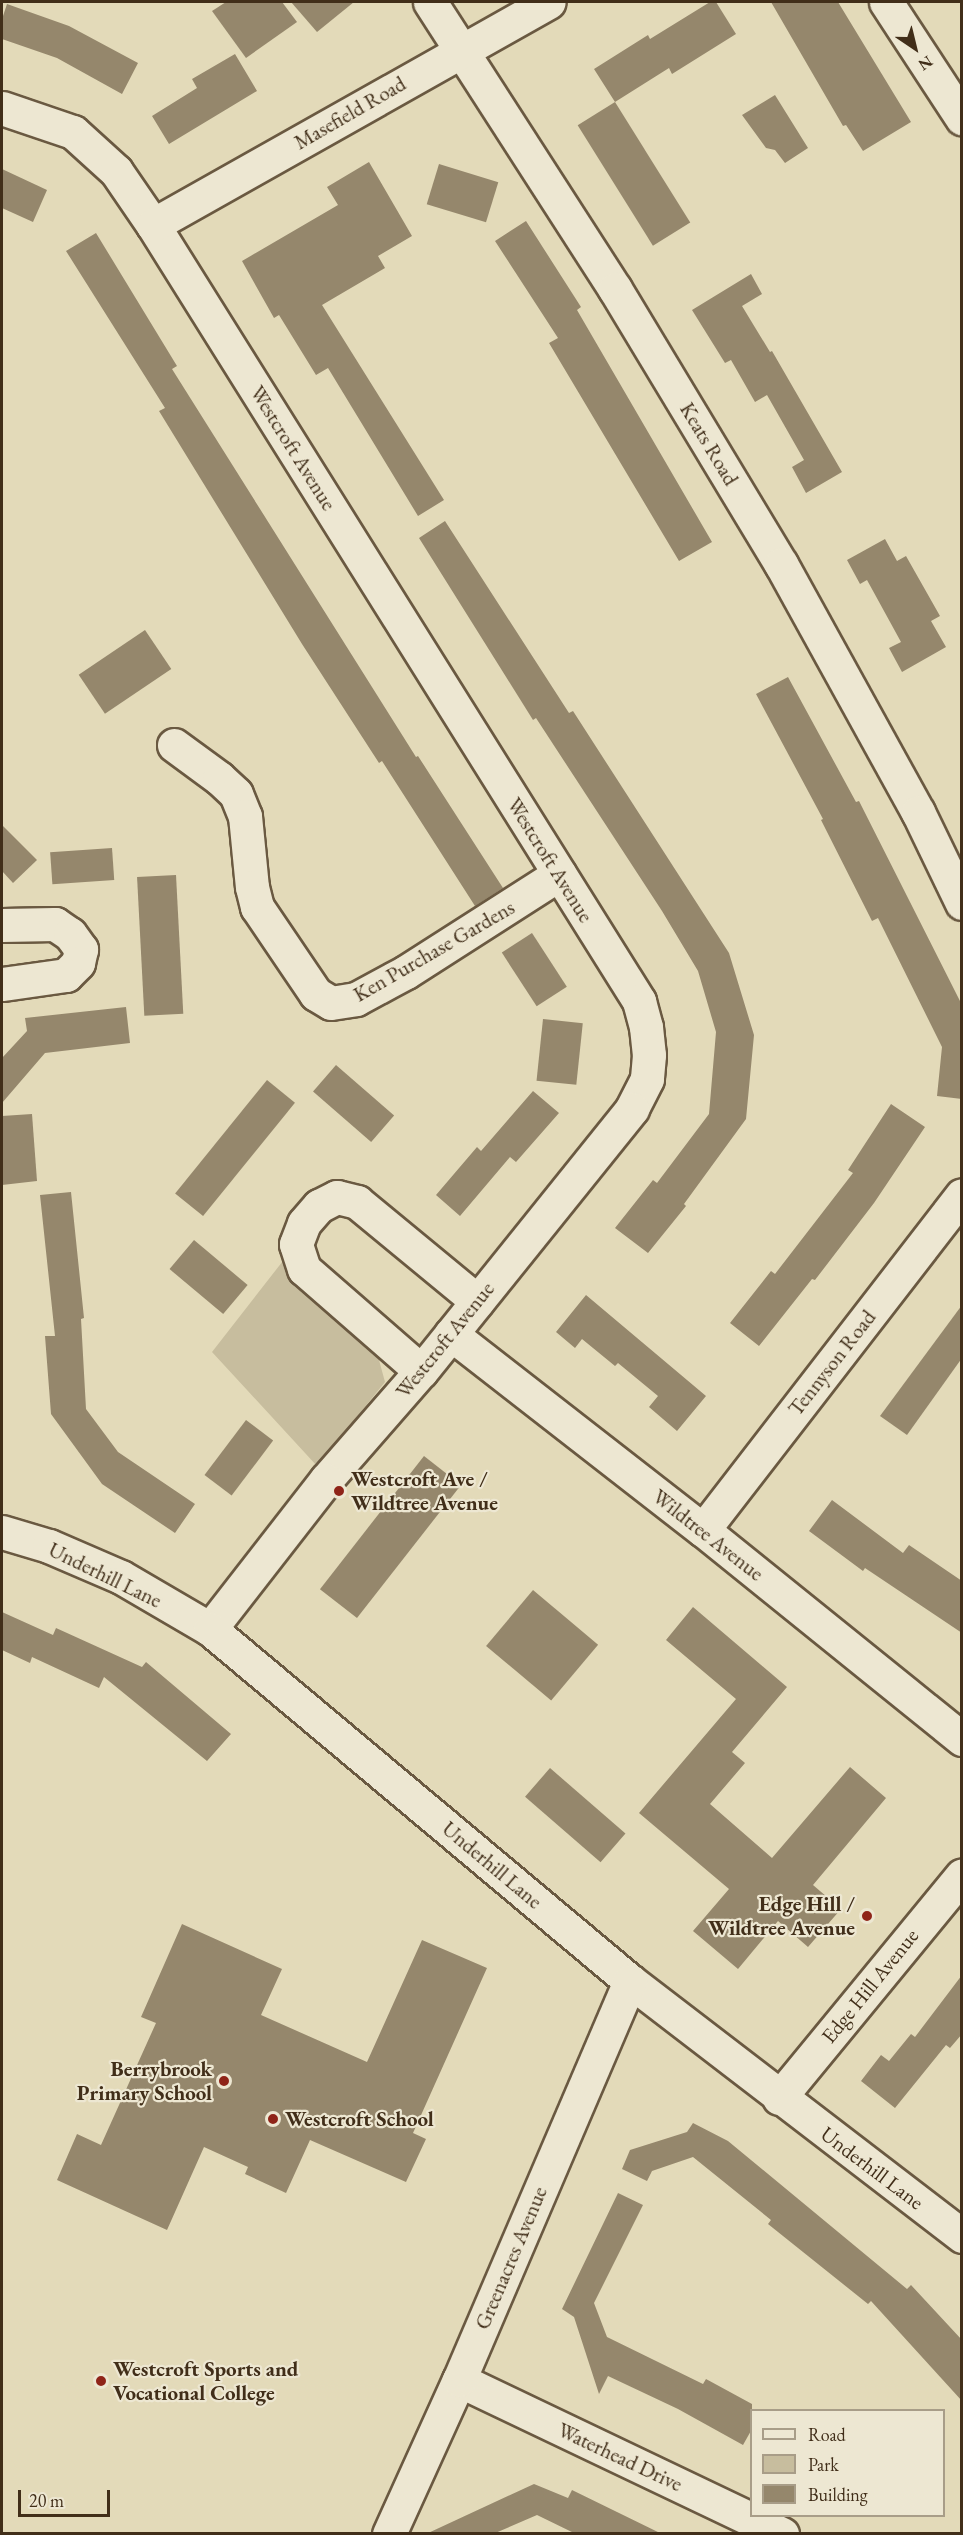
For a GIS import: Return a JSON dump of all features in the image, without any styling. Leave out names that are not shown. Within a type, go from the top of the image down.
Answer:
[{"type":"street","name":"Keats Road","points":[[430,2],[615,289],[782,564],[918,812],[962,903]]},
{"type":"street","name":"Masefield Road","points":[[153,225],[549,2]]},
{"type":"street","points":[[886,2],[962,118]]},
{"type":"street","name":"Westcroft Avenue","points":[[2,108],[73,132],[116,171],[153,225],[639,1001],[646,1027],[649,1055],[646,1079],[632,1109],[421,1371],[326,1480],[210,1629]]},
{"type":"street","name":"Ken Purchase Gardens","points":[[174,745],[219,778],[236,794],[245,816],[252,887],[257,907],[316,994],[331,1003],[356,999],[406,972],[559,874]]},
{"type":"street","points":[[2,925],[55,924],[70,934],[81,950],[78,963],[66,975],[2,984]]},
{"type":"street","name":"Tennyson Road","points":[[703,1530],[962,1196]]},
{"type":"street","points":[[421,1371],[304,1269],[296,1244],[304,1222],[319,1206],[337,1197],[357,1202],[477,1301]]},
{"type":"street","name":"Wildtree Avenue","points":[[451,1334],[703,1530],[962,1739]]},
{"type":"street","name":"Underhill Lane","points":[[2,1532],[49,1546],[120,1577],[210,1629],[630,1981],[779,2098],[962,2236]]},
{"type":"street","name":"Edge Hill Avenue","points":[[779,2098],[962,1875]]},
{"type":"street","name":"Greenacres Avenue","points":[[389,2534],[459,2379],[630,1981]]},
{"type":"street","name":"Waterhead Drive","points":[[459,2379],[782,2534]]},
{"type":"green space","points":[[286,1257],[294,1286],[379,1360],[385,1382],[317,1466],[212,1352]]},
{"type":"building","points":[[226,2],[282,2],[297,22],[246,58],[212,11]]},
{"type":"building","points":[[291,2],[354,2],[317,32]]},
{"type":"building","points":[[710,2],[716,2],[736,34],[672,74],[669,68],[615,102],[594,69],[648,35],[650,39]]},
{"type":"building","points":[[771,2],[838,2],[911,122],[863,151],[846,125],[843,126]]},
{"type":"building","points":[[7,4],[69,26],[138,63],[122,94],[57,58],[2,39],[2,19]]},
{"type":"building","points":[[235,54],[257,91],[169,144],[152,116],[197,88],[192,79]]},
{"type":"building","points":[[775,95],[808,148],[785,163],[775,150],[766,148],[742,115]]},
{"type":"building","points":[[615,102],[690,222],[653,246],[578,125]]},
{"type":"building","points":[[369,162],[412,236],[378,256],[385,268],[322,305],[444,500],[418,516],[328,368],[316,375],[279,315],[274,318],[242,261],[338,205],[327,187]]},
{"type":"building","points":[[439,164],[498,182],[486,222],[427,204]]},
{"type":"building","points":[[2,169],[47,190],[33,222],[2,208]]},
{"type":"building","points":[[526,221],[581,307],[577,310],[712,542],[679,561],[549,343],[558,338],[495,241]]},
{"type":"building","points":[[96,233],[177,366],[172,369],[416,757],[418,756],[503,888],[475,906],[382,761],[379,763],[302,644],[159,411],[165,408],[66,251]]},
{"type":"building","points":[[751,274],[762,294],[742,306],[770,352],[772,351],[842,472],[806,493],[792,467],[804,460],[767,395],[755,402],[731,360],[725,363],[692,310]]},
{"type":"building","points":[[445,521],[569,713],[573,711],[729,953],[754,1035],[746,1119],[684,1204],[686,1206],[648,1253],[615,1228],[653,1180],[657,1183],[709,1114],[716,1032],[698,971],[662,911],[536,718],[533,720],[419,538]]},
{"type":"building","points":[[885,539],[897,561],[906,556],[940,616],[931,621],[946,647],[902,672],[889,648],[901,642],[867,580],[860,584],[847,560]]},
{"type":"building","points":[[145,630],[171,669],[105,714],[79,675]]},
{"type":"building","points":[[788,677],[856,802],[859,801],[961,1003],[962,1099],[937,1096],[942,1047],[878,918],[872,921],[821,820],[823,819],[756,694]]},
{"type":"building","points":[[2,825],[37,860],[13,883],[2,871]]},
{"type":"building","points":[[112,848],[114,880],[52,884],[50,852]]},
{"type":"building","points":[[176,875],[183,1014],[144,1016],[137,877]]},
{"type":"building","points":[[532,933],[567,987],[537,1006],[502,953]]},
{"type":"building","points":[[126,1007],[130,1043],[45,1053],[2,1103],[2,1058],[27,1031],[25,1018]]},
{"type":"building","points":[[543,1019],[583,1023],[576,1085],[537,1081]]},
{"type":"building","points":[[336,1065],[394,1116],[371,1142],[313,1091]]},
{"type":"building","points":[[267,1080],[295,1103],[203,1216],[175,1193]]},
{"type":"building","points":[[533,1091],[559,1113],[516,1162],[510,1157],[460,1216],[436,1195],[477,1147],[481,1151]]},
{"type":"building","points":[[891,1104],[925,1127],[874,1203],[815,1280],[812,1279],[759,1346],[730,1323],[771,1271],[775,1274],[853,1173],[848,1170]]},
{"type":"building","points":[[32,1114],[37,1181],[2,1185],[2,1116]]},
{"type":"building","points":[[71,1192],[84,1318],[81,1319],[86,1409],[118,1452],[195,1504],[175,1533],[102,1484],[51,1414],[45,1336],[55,1336],[40,1195]]},
{"type":"building","points":[[194,1240],[248,1285],[223,1314],[170,1269]]},
{"type":"building","points":[[586,1295],[706,1396],[677,1431],[649,1407],[658,1396],[618,1363],[615,1366],[582,1339],[575,1348],[556,1332]]},
{"type":"building","points":[[962,1305],[962,1358],[907,1435],[880,1416]]},
{"type":"building","points":[[246,1420],[273,1440],[232,1496],[204,1475]]},
{"type":"building","points":[[424,1456],[461,1485],[357,1618],[320,1589]]},
{"type":"building","points":[[832,1500],[903,1553],[909,1545],[962,1581],[962,1633],[865,1568],[863,1571],[809,1531]]},
{"type":"building","points":[[533,1590],[598,1645],[551,1701],[486,1646]]},
{"type":"building","points":[[693,1607],[787,1687],[732,1752],[745,1763],[710,1804],[772,1858],[850,1767],[886,1798],[813,1885],[841,1909],[808,1947],[778,1921],[738,1969],[693,1931],[729,1889],[639,1813],[736,1699],[666,1640]]},
{"type":"building","points":[[2,1612],[53,1635],[56,1628],[142,1667],[146,1662],[231,1734],[207,1761],[104,1677],[99,1688],[32,1657],[30,1663],[2,1650]]},
{"type":"building","points":[[550,1768],[625,1834],[601,1862],[525,1797]]},
{"type":"building","name":"Berrybrook Primary School","points":[[182,1924],[282,1969],[261,2015],[367,2062],[422,1940],[487,1968],[413,2133],[426,2139],[406,2182],[310,2140],[286,2193],[245,2174],[248,2167],[204,2147],[167,2230],[57,2180],[77,2134],[101,2145],[156,2023],[141,2017]]},
{"type":"building","points":[[962,1975],[962,2034],[950,2048],[946,2045],[895,2108],[861,2081],[881,2055],[889,2061],[911,2034],[915,2037]]},
{"type":"building","points":[[693,2123],[728,2141],[907,2289],[911,2285],[962,2340],[962,2401],[871,2301],[868,2304],[768,2224],[771,2220],[693,2157],[652,2171],[647,2181],[622,2169],[630,2150],[687,2132]]},
{"type":"building","points":[[618,2193],[643,2205],[594,2303],[607,2337],[703,2384],[706,2379],[752,2404],[750,2433],[743,2445],[678,2409],[608,2376],[599,2394],[574,2317],[562,2309]]},
{"type":"building","points":[[534,2484],[568,2498],[572,2490],[662,2534],[576,2534],[537,2515],[493,2534],[426,2534]]},
{"type":"place","name":"Westcroft Ave / Wildtree Avenue","points":[[339,1491]]},
{"type":"place","name":"Edge Hill / Wildtree Avenue","points":[[867,1916]]},
{"type":"place","name":"Berrybrook Primary School","points":[[224,2081]]},
{"type":"place","name":"Westcroft School","points":[[273,2119]]},
{"type":"place","name":"Westcroft Sports and Vocational College","points":[[101,2381]]}]
